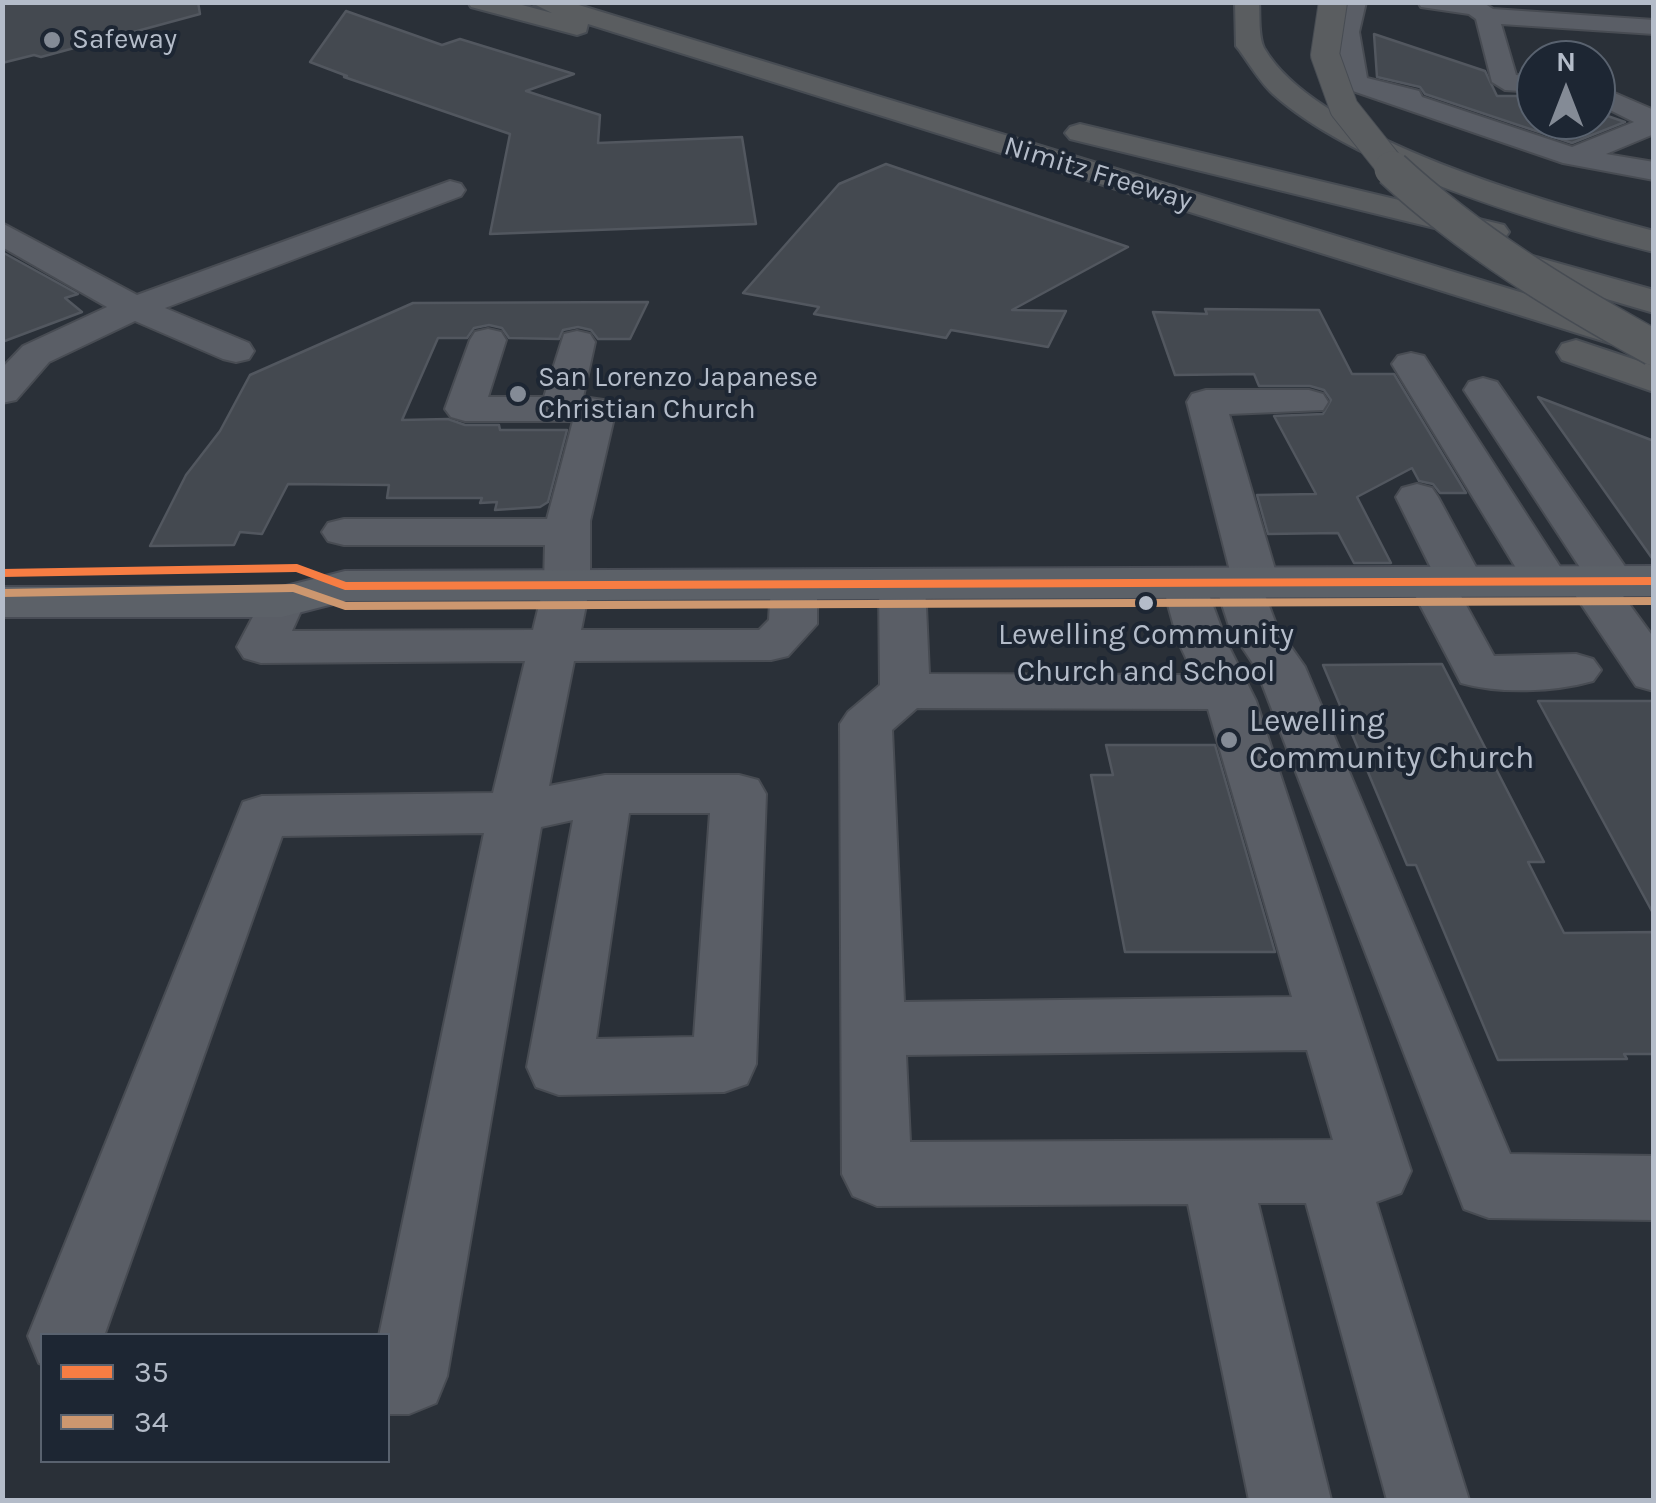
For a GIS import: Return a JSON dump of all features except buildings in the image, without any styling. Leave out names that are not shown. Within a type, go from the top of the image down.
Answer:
[{"type":"highway","points":[[480,2],[708,54]]},
{"type":"highway","name":"Nimitz Freeway","points":[[542,2],[1654,346]]},
{"type":"highway","points":[[578,2],[1654,326]]},
{"type":"highway","points":[[1247,2],[1244,27],[1254,55],[1284,88],[1338,126],[1452,179],[1654,242]]},
{"type":"highway","points":[[1333,2],[1323,43],[1328,75],[1345,110],[1375,151],[1420,195],[1484,245],[1568,299],[1654,346]]},
{"type":"highway","points":[[875,106],[1036,166],[1287,245],[1654,380]]},
{"type":"highway","name":"Nimitz Freeway","points":[[1654,270],[1052,126],[1654,302]]},
{"type":"main road","points":[[2,573],[297,568],[345,586]]},
{"type":"main road","points":[[2,602],[282,602],[345,586],[1600,581]]},
{"type":"lane","points":[[1355,2],[1348,17],[1348,60],[1356,83],[1573,158],[1654,171]]},
{"type":"lane","points":[[1429,2],[1476,8],[1487,16],[1654,27]]},
{"type":"lane","points":[[1487,16],[1505,82]]},
{"type":"lane","points":[[1587,40],[1586,36],[1610,27]]},
{"type":"lane","points":[[1379,92],[1404,97],[1516,83]]},
{"type":"lane","points":[[1573,158],[1654,123],[1616,88]]},
{"type":"lane","points":[[2,392],[36,354],[134,308],[450,190]]},
{"type":"lane","points":[[2,233],[134,308],[236,351]]},
{"type":"lane","points":[[390,1376],[409,1376],[516,813],[567,585],[568,532],[596,409],[464,410],[488,340]]},
{"type":"lane","points":[[561,409],[578,342]]},
{"type":"lane","points":[[1411,364],[1600,581]]},
{"type":"lane","points":[[1483,390],[1654,676]]},
{"type":"lane","points":[[1308,402],[1206,402],[1226,583],[1280,667],[1489,1186],[1654,1188]]},
{"type":"lane","points":[[1417,497],[1478,672],[1576,670]]},
{"type":"lane","points":[[344,532],[568,532]]},
{"type":"lane","points":[[1226,583],[1202,641],[1227,692],[1377,1171],[877,1174],[866,724],[906,691],[1227,692]]},
{"type":"lane","points":[[282,602],[261,647],[770,645],[793,624],[794,584]]},
{"type":"lane","points":[[902,584],[906,691]]},
{"type":"lane","points":[[67,1333],[262,816],[516,813],[605,794],[739,794],[724,1064],[559,1067],[605,794]]},
{"type":"lane","points":[[874,1029],[1332,1023]]},
{"type":"lane","points":[[1332,1171],[1428,1500]]},
{"type":"lane","points":[[1216,1172],[1290,1500]]},
{"type":"transit line","name":"35","points":[[2,573],[297,568],[345,586],[1654,581]]},
{"type":"transit line","name":"34","points":[[2,593],[294,588],[345,606],[1654,601]]},
{"type":"place","name":"Safeway","points":[[52,40]]},
{"type":"place","name":"San Lorenzo Japanese Christian Church","points":[[518,394]]},
{"type":"place","name":"Lewelling Community Church and School","points":[[1146,603]]},
{"type":"place","name":"Lewelling Community Church","points":[[1229,740]]}]
